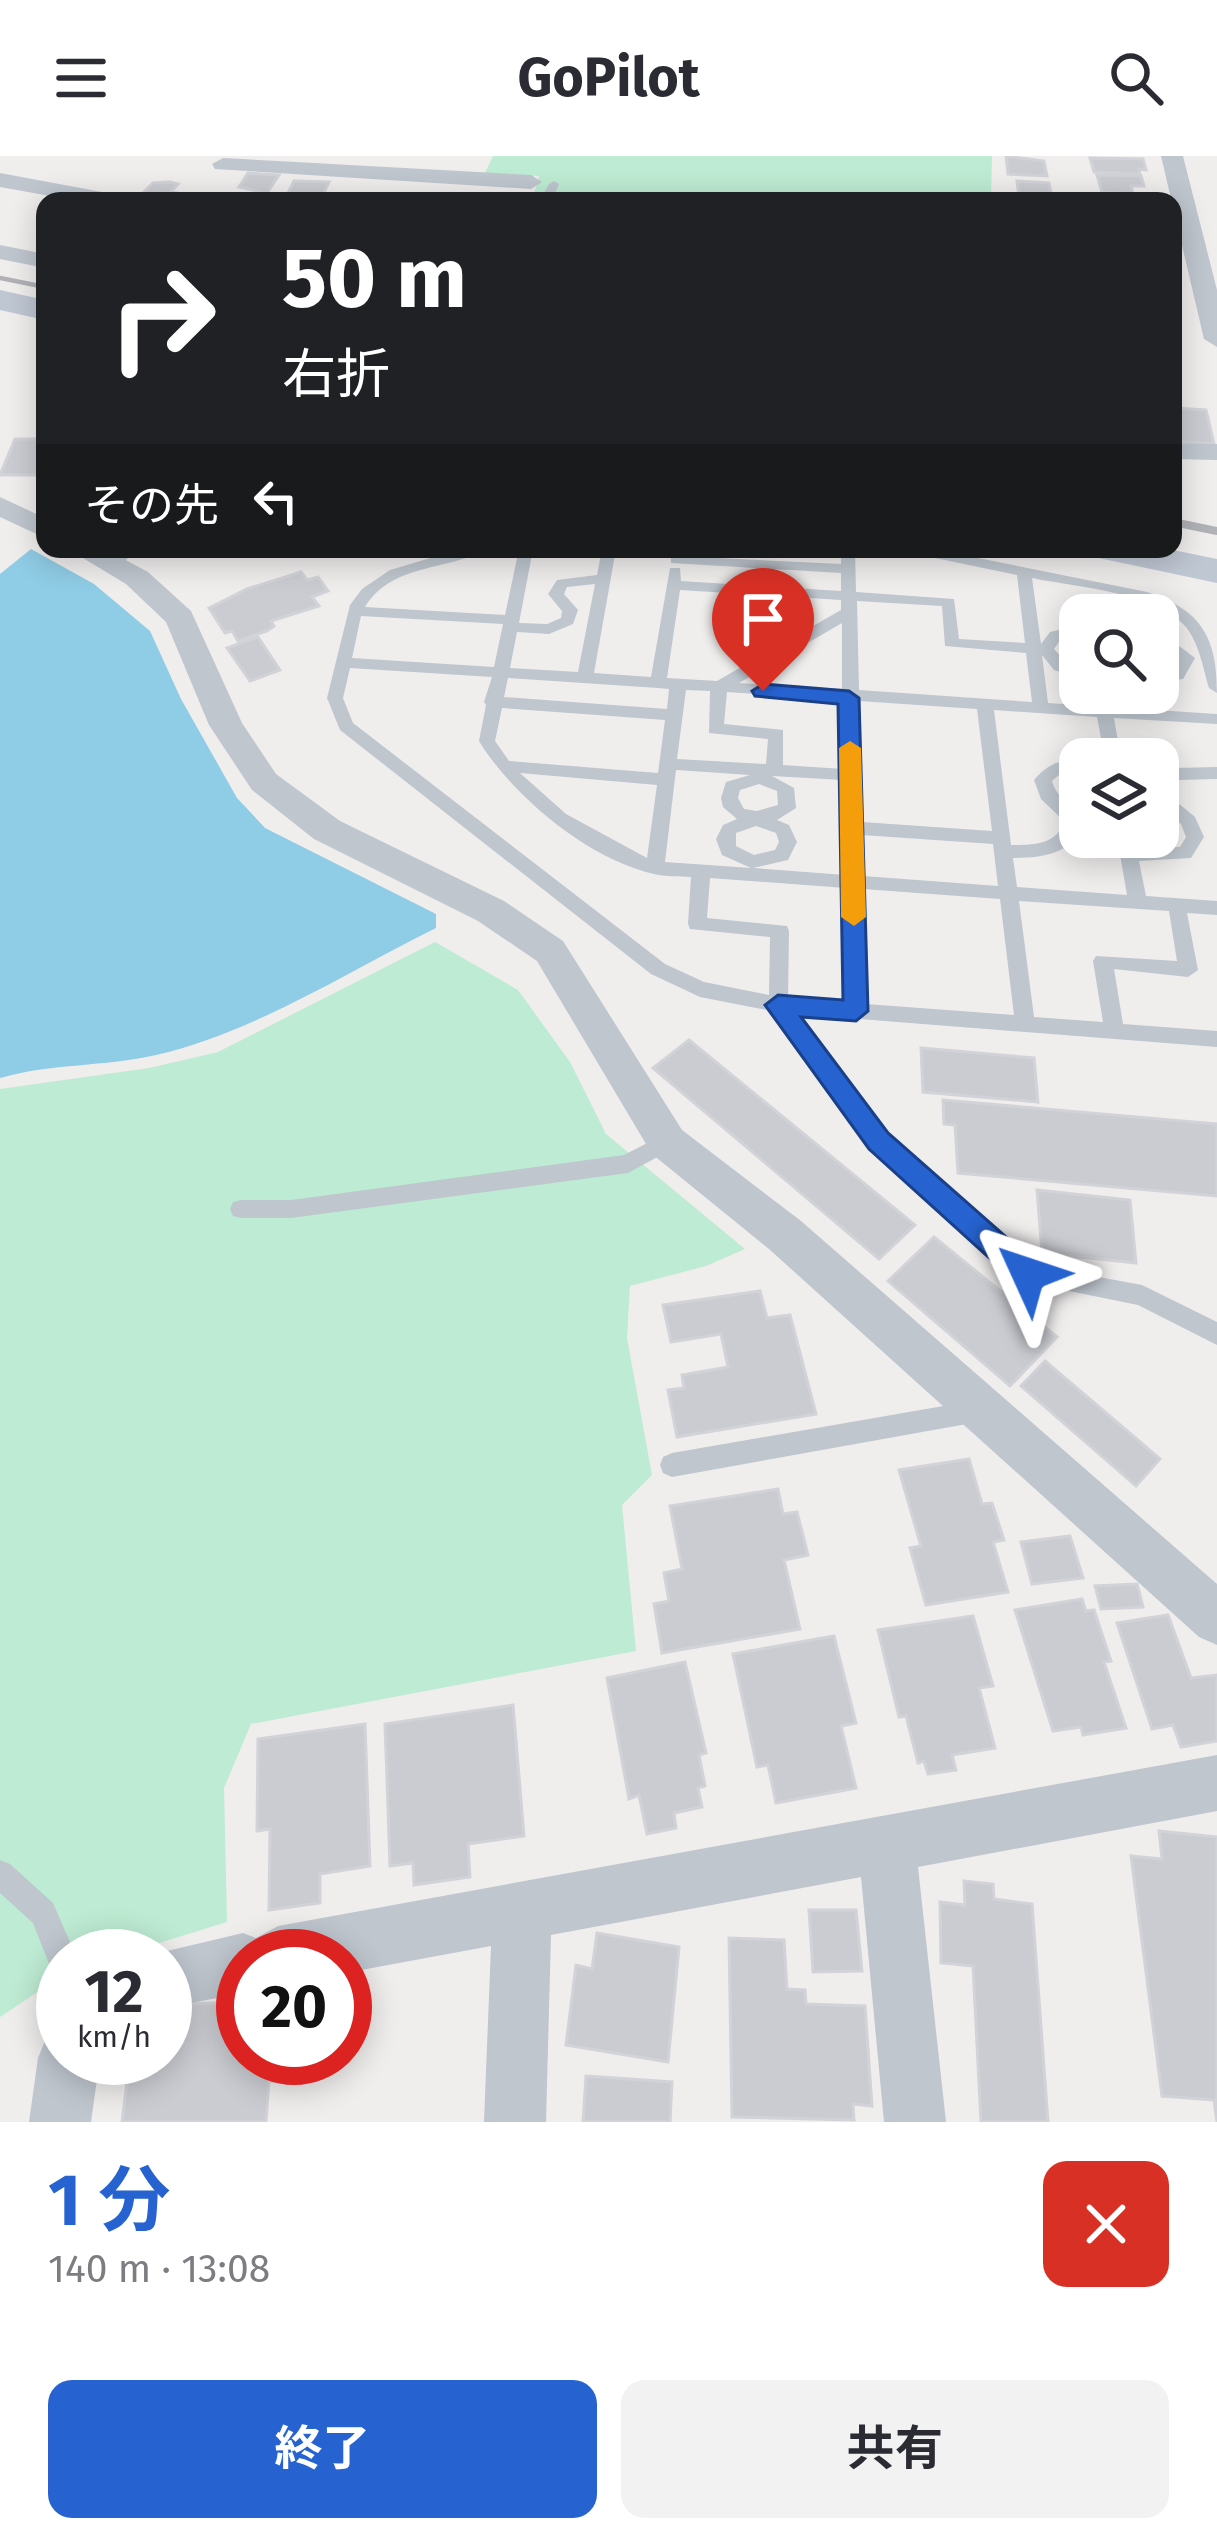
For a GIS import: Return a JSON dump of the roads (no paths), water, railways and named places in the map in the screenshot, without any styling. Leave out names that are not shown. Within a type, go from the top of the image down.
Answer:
[{"type":"street","points":[[198,156],[222,166],[543,183]]},
{"type":"street","points":[[1172,156],[1177,192]]},
{"type":"street","points":[[0,180],[65,192]]},
{"type":"street","points":[[1182,228],[1200,308],[1217,339]]},
{"type":"street","points":[[0,252],[36,259]]},
{"type":"street","points":[[0,300],[36,308]]},
{"type":"street","points":[[1182,452],[1217,452]]},
{"type":"street","points":[[0,506],[36,524]]},
{"type":"street","points":[[114,558],[180,618],[226,725],[264,782],[327,830],[491,911],[550,951],[667,1142],[784,1235],[1217,1619]]},
{"type":"street","points":[[1153,558],[1217,571]]},
{"type":"street","points":[[372,1938],[1217,1783]]},
{"type":"street","points":[[887,1847],[915,2122]]},
{"type":"street","points":[[514,2122],[522,1909]]},
{"type":"street","points":[[60,2122],[65,2085]]},
{"type":"lane","points":[[543,183],[544,192]]},
{"type":"lane","points":[[446,558],[378,583],[356,611],[335,698],[346,726],[658,969],[700,988],[778,1005],[1217,1039]]},
{"type":"lane","points":[[524,558],[487,741],[501,766],[608,850],[655,868],[751,869],[853,883],[1217,908]]},
{"type":"lane","points":[[585,677],[607,558]]},
{"type":"lane","points":[[655,868],[674,715],[668,684],[676,558]]},
{"type":"lane","points":[[714,558],[848,569]]},
{"type":"lane","points":[[848,558],[856,1011]]},
{"type":"lane","points":[[955,558],[1147,596],[1182,610],[1199,629],[1217,688]]},
{"type":"lane","points":[[1024,572],[1040,649],[1041,710]]},
{"type":"lane","points":[[356,611],[550,629],[568,621],[571,610],[556,594],[562,583],[603,579]]},
{"type":"lane","points":[[672,585],[848,604],[949,602],[951,643],[1040,649],[1059,665]]},
{"type":"lane","points":[[719,687],[848,604]]},
{"type":"lane","points":[[1040,649],[1059,634]]},
{"type":"lane","points":[[1179,650],[1186,658]]},
{"type":"lane","points":[[1186,658],[1208,658]]},
{"type":"lane","points":[[1179,671],[1186,658]]},
{"type":"lane","points":[[343,662],[1059,711]]},
{"type":"lane","points":[[719,687],[715,729],[777,734],[765,773]]},
{"type":"lane","points":[[492,702],[674,715]]},
{"type":"lane","points":[[985,706],[1025,1024]]},
{"type":"lane","points":[[1124,714],[1217,719]]},
{"type":"lane","points":[[501,766],[850,775]]},
{"type":"lane","points":[[1059,768],[1043,779],[1047,795],[1059,807]]},
{"type":"lane","points":[[1179,774],[1217,772]]},
{"type":"lane","points":[[751,869],[782,855],[788,842],[784,829],[731,809],[728,796],[741,781],[765,773]]},
{"type":"lane","points":[[751,869],[728,850],[725,839],[740,821],[776,816],[787,808],[784,788],[765,773]]},
{"type":"lane","points":[[1179,813],[1196,837],[1185,853],[1179,852]]},
{"type":"lane","points":[[851,828],[1038,850],[1059,845]]},
{"type":"lane","points":[[1130,858],[1138,903]]},
{"type":"lane","points":[[701,872],[697,924],[780,931],[778,1005],[879,1141],[1028,1274],[1142,1295],[1217,1334]]},
{"type":"lane","points":[[1114,1031],[1103,961],[1188,970],[1178,906]]},
{"type":"lane","points":[[241,1209],[315,1206],[628,1164],[667,1142]]},
{"type":"lane","points":[[672,1465],[982,1410]]},
{"type":"lane","points":[[0,1874],[43,1913],[50,1929]]},
{"type":"water","points":[[31,549],[36,558],[47,558],[94,584],[150,631],[181,699],[237,798],[265,828],[436,914],[436,928],[264,1017],[192,1045],[136,1059],[0,1078],[0,574]]},
{"type":"railway","points":[[0,278],[36,285]]},
{"type":"railway","points":[[1182,524],[1217,531]]}]
